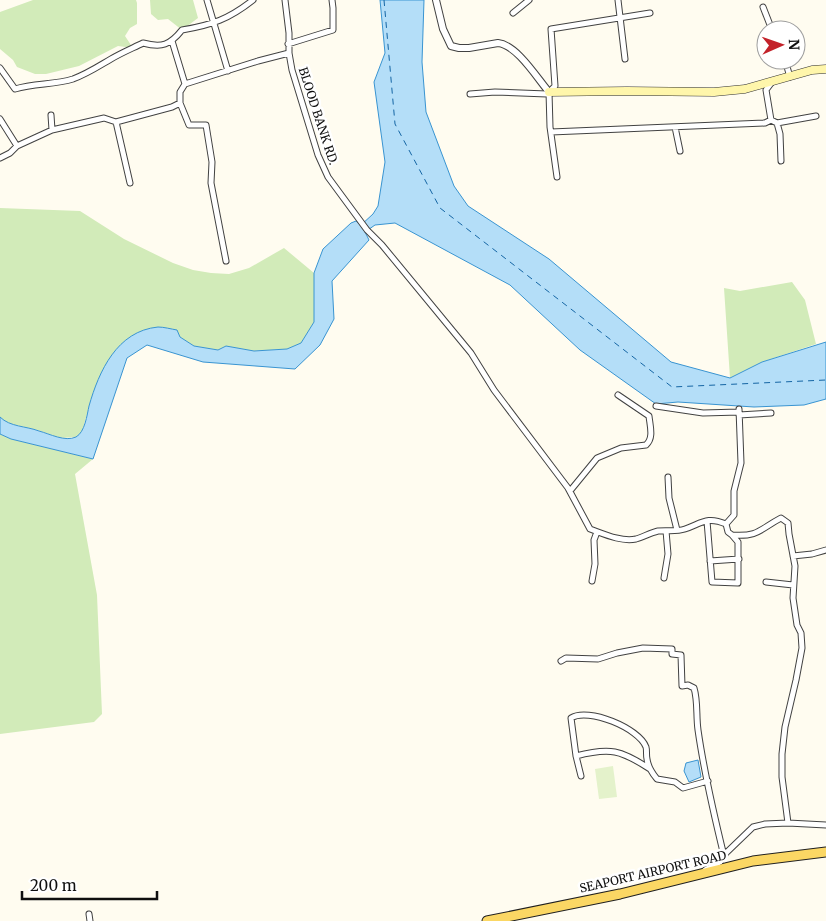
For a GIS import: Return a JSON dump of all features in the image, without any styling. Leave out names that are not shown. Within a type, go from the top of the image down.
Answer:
[{"type":"main road","points":[[549,92],[714,92],[745,89],[812,70],[826,69]]},
{"type":"main road","name":"SEAPORT AIRPORT ROAD","points":[[487,921],[620,894],[753,861],[826,852]]},
{"type":"street","points":[[207,0],[228,71]]},
{"type":"street","points":[[0,68],[15,89],[31,84],[51,84],[73,79],[92,71],[114,57],[143,43],[156,46],[172,41],[182,30],[214,23],[236,14],[253,0]]},
{"type":"street","name":"BLOOD BANK RD.","points":[[285,0],[292,70],[328,177],[365,228],[382,245],[412,284],[462,341],[498,395],[570,491],[590,529],[597,532]]},
{"type":"street","points":[[288,44],[332,30],[332,0]]},
{"type":"street","points":[[436,0],[443,30],[451,46],[458,48],[498,43],[505,44],[517,53],[549,92],[556,177]]},
{"type":"street","points":[[513,13],[529,0]]},
{"type":"street","points":[[618,0],[625,58]]},
{"type":"street","points":[[763,7],[768,20]]},
{"type":"street","points":[[470,94],[495,92],[547,94],[555,86],[551,29],[650,13]]},
{"type":"street","points":[[172,41],[185,84]]},
{"type":"street","points":[[226,261],[211,183],[212,162],[206,126],[190,125],[180,103],[180,92],[185,84],[289,53]]},
{"type":"street","points":[[788,70],[790,77]]},
{"type":"street","points":[[771,120],[766,90],[772,81]]},
{"type":"street","points":[[0,158],[10,153],[17,146],[52,130],[104,118],[116,122],[172,107],[180,103]]},
{"type":"street","points":[[50,116],[52,130]]},
{"type":"street","points":[[771,120],[777,123],[816,116]]},
{"type":"street","points":[[0,119],[17,146]]},
{"type":"street","points":[[551,132],[755,125],[765,124],[771,120]]},
{"type":"street","points":[[116,122],[130,184]]},
{"type":"street","points":[[777,123],[780,134],[781,161]]},
{"type":"street","points":[[675,127],[680,151]]},
{"type":"street","points":[[570,491],[597,458],[621,448],[646,445],[649,442],[651,437],[648,416],[618,395]]},
{"type":"street","points":[[656,406],[703,413],[771,413]]},
{"type":"street","points":[[726,524],[734,515],[734,491],[741,463],[739,412]]},
{"type":"street","points":[[668,477],[669,498],[677,530]]},
{"type":"street","points":[[732,535],[743,536],[757,533],[781,518],[788,523],[795,566],[793,585],[797,625],[801,633],[802,648],[785,727],[782,754],[782,777],[788,823]]},
{"type":"street","points":[[592,581],[595,564],[594,540],[597,532],[612,537],[635,539],[650,533],[677,530],[707,521],[717,520],[726,524]]},
{"type":"street","points":[[707,521],[712,582],[738,584],[738,542],[728,532],[726,524]]},
{"type":"street","points":[[664,578],[668,554],[666,531]]},
{"type":"street","points":[[793,556],[826,550]]},
{"type":"street","points":[[710,561],[739,559]]},
{"type":"street","points":[[766,582],[793,585]]},
{"type":"street","points":[[560,661],[566,658],[598,659],[617,652],[643,648],[672,649],[672,654],[681,655],[682,686],[688,685],[694,688],[696,694],[698,730],[724,856]]},
{"type":"street","points":[[581,776],[576,756],[571,718],[581,715],[609,719],[637,736],[646,746],[646,757],[650,769],[657,779],[675,782],[683,788],[708,781]]},
{"type":"street","points":[[576,756],[605,750],[620,753],[650,769]]},
{"type":"street","points":[[638,762],[646,757]]},
{"type":"street","points":[[694,876],[720,862],[753,827],[770,823],[826,825]]},
{"type":"street","points":[[89,914],[90,921]]},
{"type":"green space","points":[[33,0],[136,0],[137,24],[130,28],[125,36],[133,48],[118,46],[79,66],[46,74],[35,74],[17,67],[13,60],[0,49],[0,12]]},
{"type":"green space","points":[[150,0],[193,0],[198,18],[182,30],[168,19],[158,20],[151,14]]},
{"type":"green space","points":[[0,208],[80,211],[124,239],[173,263],[193,270],[211,273],[229,274],[249,268],[284,248],[314,273],[314,322],[301,343],[287,349],[254,351],[226,346],[218,350],[194,346],[159,327],[103,369],[92,396],[82,432],[76,437],[60,438],[37,430],[6,423],[0,417]]},
{"type":"green space","points":[[792,282],[805,300],[816,344],[762,362],[730,378],[724,288],[740,291]]},
{"type":"green space","points":[[0,434],[11,439],[93,459],[75,474],[97,595],[102,714],[94,722],[0,734]]},
{"type":"green space","points":[[613,766],[617,797],[599,799],[595,769]]},
{"type":"water","points":[[380,0],[424,0],[422,62],[426,112],[454,186],[468,206],[549,259],[671,362],[730,378],[762,362],[826,342],[826,399],[804,405],[754,407],[678,402],[656,404],[580,350],[510,285],[395,223],[375,225],[365,232],[369,240],[332,281],[334,319],[320,345],[295,369],[203,362],[147,345],[127,358],[93,459],[11,439],[0,434],[0,417],[13,425],[34,429],[58,437],[67,439],[79,435],[84,427],[93,393],[104,367],[121,345],[131,336],[144,330],[158,327],[177,330],[180,337],[194,346],[218,350],[226,346],[254,351],[287,349],[301,343],[314,322],[314,273],[323,249],[351,223],[356,221],[361,225],[373,214],[378,206],[385,162],[374,82],[385,53]]},
{"type":"water","points":[[698,760],[701,777],[689,782],[684,771],[686,763]]},
{"type":"ferry route","points":[[384,0],[395,124],[440,208],[672,387],[826,380]]}]
